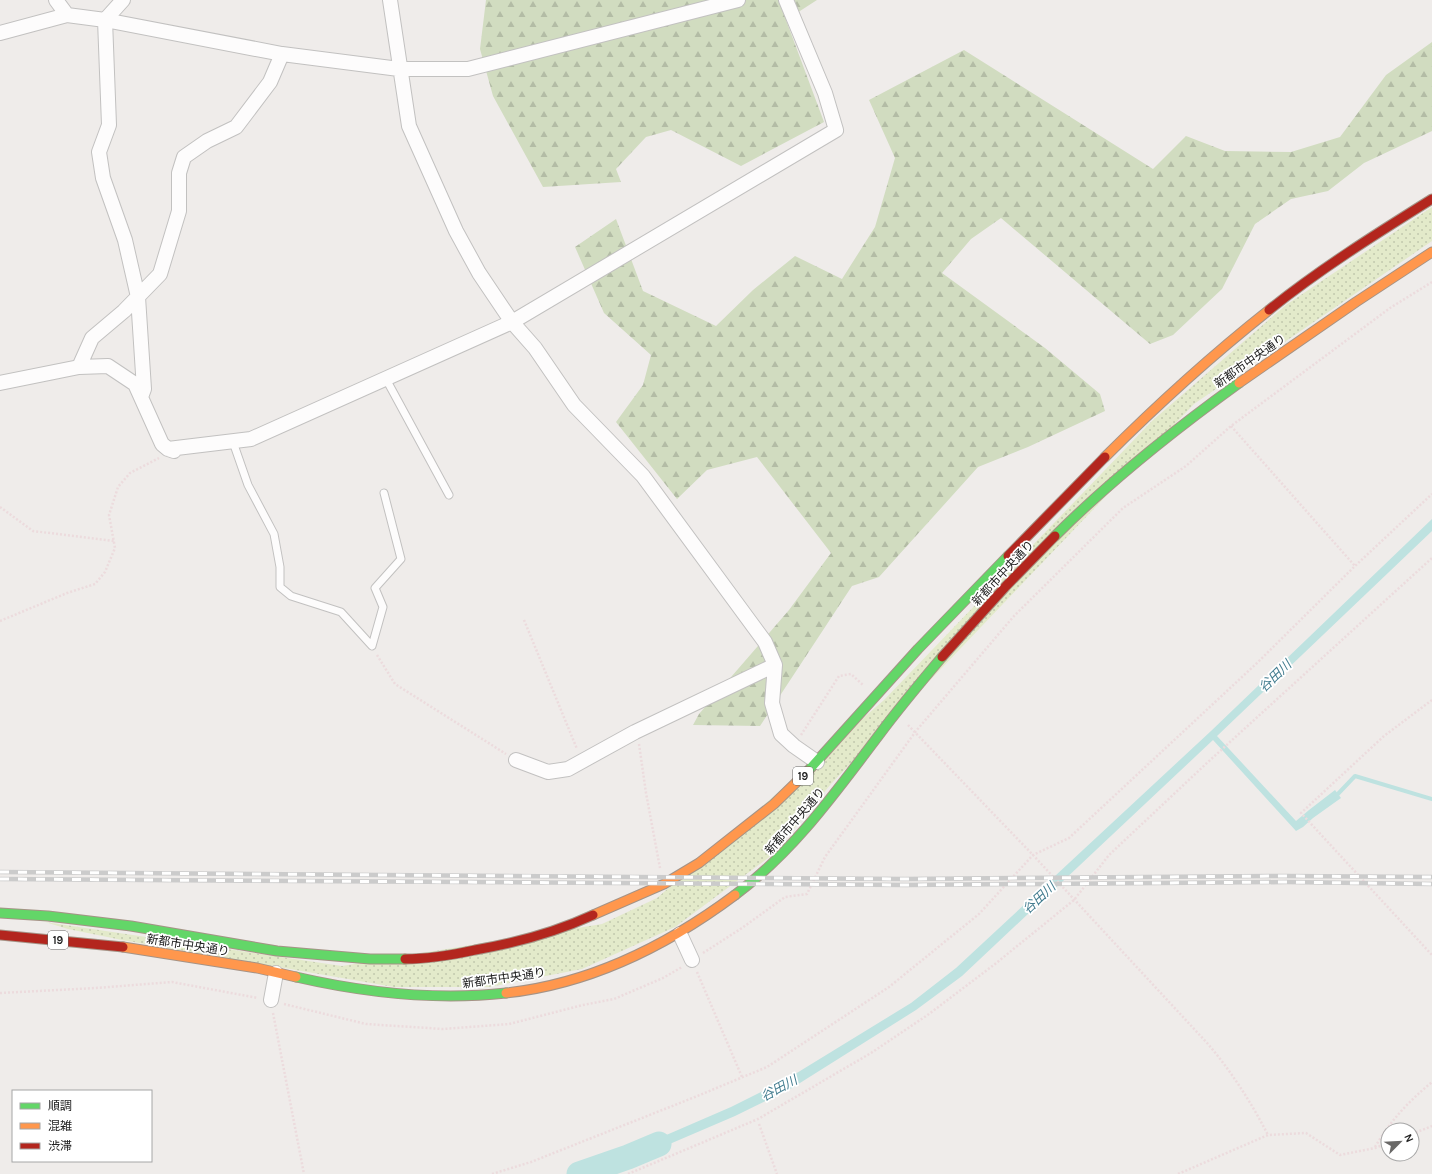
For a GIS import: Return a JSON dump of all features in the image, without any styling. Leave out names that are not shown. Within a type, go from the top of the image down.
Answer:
[{"type":"main road","name":"新都市中央通り","points":[[0,913],[48,916],[131,926],[276,951],[370,959],[407,959],[444,956],[509,944],[558,930],[664,884],[699,862],[774,804],[817,762],[918,649],[1024,538],[1150,412],[1228,343],[1291,292],[1359,245],[1432,199]]},
{"type":"main road","name":"新都市中央通り","points":[[0,935],[116,946],[276,973],[336,986],[394,995],[454,997],[514,992],[560,983],[614,965],[661,944],[680,934],[730,900],[772,866],[810,825],[900,707],[956,641],[1043,548],[1106,488],[1165,438],[1252,374],[1383,283],[1432,252]]},
{"type":"street","points":[[56,0],[67,15]]},
{"type":"street","points":[[123,0],[104,20],[109,125],[99,152],[103,178],[125,240],[138,297],[144,388],[141,397]]},
{"type":"street","points":[[390,0],[409,126],[453,224],[479,273],[512,322],[535,348],[574,405],[643,476],[765,642],[775,665],[772,703],[781,734],[794,746],[817,762]]},
{"type":"street","points":[[0,33],[67,15],[104,20],[282,54],[400,69],[468,70],[738,0]]},
{"type":"street","points":[[0,383],[79,367],[108,366],[135,384],[162,444],[171,450],[251,440],[512,322],[836,130],[824,93],[786,0]]},
{"type":"street","points":[[79,367],[92,338],[124,311],[160,274],[179,211],[179,173],[184,158],[206,141],[236,126],[270,82],[282,54]]},
{"type":"street","points":[[516,760],[548,772],[568,769],[635,732],[775,665]]},
{"type":"street","points":[[680,934],[692,960]]},
{"type":"street","points":[[271,1000],[276,973]]},
{"type":"lane","points":[[386,379],[449,496]]},
{"type":"lane","points":[[233,442],[248,485],[274,534],[280,567],[280,587],[291,596],[341,612],[372,646]]},
{"type":"lane","points":[[372,646],[384,608],[375,588],[401,559],[384,493]]},
{"type":"path","points":[[0,993],[172,982],[271,1000],[366,1024],[443,1029],[508,1024],[583,1005],[614,999],[663,978],[742,928],[785,897],[807,894],[825,857],[916,731],[1014,616],[1123,508],[1186,466],[1231,426],[1390,308],[1432,282]]},
{"type":"path","points":[[1231,426],[1355,566]]},
{"type":"path","points":[[0,621],[67,593],[95,584],[110,563],[115,548],[109,515],[118,487],[130,473],[171,450]]},
{"type":"path","points":[[492,1174],[539,1159],[767,1067],[889,987],[979,914],[1033,855],[1069,838],[1257,662],[1355,566],[1432,494]]},
{"type":"path","points":[[0,507],[33,532],[114,542]]},
{"type":"path","points":[[628,1174],[758,1118],[871,1052],[929,1014],[995,964],[1074,900],[1109,856],[1208,762],[1432,558]]},
{"type":"path","points":[[524,620],[582,761]]},
{"type":"path","points":[[372,646],[395,684],[516,760]]},
{"type":"path","points":[[794,746],[839,676],[851,674],[867,689]]},
{"type":"path","points":[[1432,700],[1384,736],[1301,813],[1432,955]]},
{"type":"path","points":[[906,723],[916,731],[1033,855],[1224,1062],[1259,1117],[1268,1135]]},
{"type":"path","points":[[635,732],[638,738],[646,792],[664,884]]},
{"type":"path","points":[[692,960],[742,1077]]},
{"type":"path","points":[[271,1000],[304,1174]]},
{"type":"path","points":[[1375,1148],[1385,1130],[1406,1105],[1432,1082]]},
{"type":"path","points":[[759,1124],[777,1174]]},
{"type":"path","points":[[1420,1131],[1432,1126]]},
{"type":"path","points":[[1178,1174],[1268,1135],[1306,1133],[1340,1155],[1380,1146]]},
{"type":"green space","points":[[486,0],[817,0],[786,20],[824,122],[741,166],[671,130],[646,137],[616,169],[621,182],[543,187],[493,96],[480,49]]},
{"type":"green space","points":[[1432,42],[1432,131],[1364,163],[1328,191],[1291,199],[1255,224],[1222,289],[1173,335],[1150,344],[1001,218],[971,239],[942,273],[1045,348],[1100,394],[1105,411],[1028,447],[978,467],[879,577],[852,586],[760,726],[693,725],[699,714],[789,610],[831,553],[757,457],[707,470],[677,499],[616,422],[643,385],[651,355],[604,313],[575,247],[616,219],[643,291],[716,326],[753,290],[795,256],[842,279],[875,227],[895,158],[869,100],[964,50],[1153,169],[1186,136],[1225,151],[1291,152],[1340,137],[1386,75]]},
{"type":"green space","points":[[1432,207],[1432,241],[1194,404],[831,784],[772,855],[675,927],[582,969],[489,987],[394,987],[122,940],[68,929],[45,922],[342,966],[602,924],[657,898],[884,700],[1152,421],[1286,305]]},
{"type":"water","points":[[1432,519],[1432,531],[1217,736],[1296,821],[1335,790],[1341,798],[1296,831],[1213,740],[962,976],[916,1010],[792,1088],[735,1116],[630,1161],[627,1152],[731,1107],[787,1079],[911,1003],[956,968],[1211,731]]},
{"type":"waterway","points":[[1335,797],[1355,776],[1432,799]]},
{"type":"waterway","name":"谷田川","points":[[579,1174],[628,1157],[659,1144]]},
{"type":"railway","points":[[0,872],[905,879],[1284,876],[1432,877]]},
{"type":"railway","points":[[0,879],[907,885],[1286,882],[1432,884]]},
{"type":"traffic: fast","points":[[1055,536],[1121,475],[1239,383]]},
{"type":"traffic: fast","points":[[808,771],[918,649],[1008,556]]},
{"type":"traffic: fast","points":[[735,895],[776,860],[813,820],[830,800],[902,705],[942,657]]},
{"type":"traffic: fast","points":[[0,913],[48,916],[131,926],[277,951],[370,959],[405,959]]},
{"type":"traffic: fast","points":[[296,977],[322,983],[374,991],[427,996],[506,993]]},
{"type":"traffic: slow","points":[[1239,383],[1356,302],[1432,252]]},
{"type":"traffic: slow","points":[[1105,457],[1185,381],[1269,310]]},
{"type":"traffic: slow","points":[[593,915],[664,884],[699,863],[774,804],[808,771]]},
{"type":"traffic: slow","points":[[506,993],[568,981],[627,959],[655,946],[683,930],[735,895]]},
{"type":"traffic: slow","points":[[123,947],[257,968],[296,977]]},
{"type":"traffic: jam","points":[[1269,310],[1328,266],[1432,199]]},
{"type":"traffic: jam","points":[[1008,556],[1105,457]]},
{"type":"traffic: jam","points":[[942,657],[1006,586],[1055,536]]},
{"type":"traffic: jam","points":[[405,959],[458,954],[506,944],[550,932],[593,915]]},
{"type":"traffic: jam","points":[[0,935],[123,947]]}]
